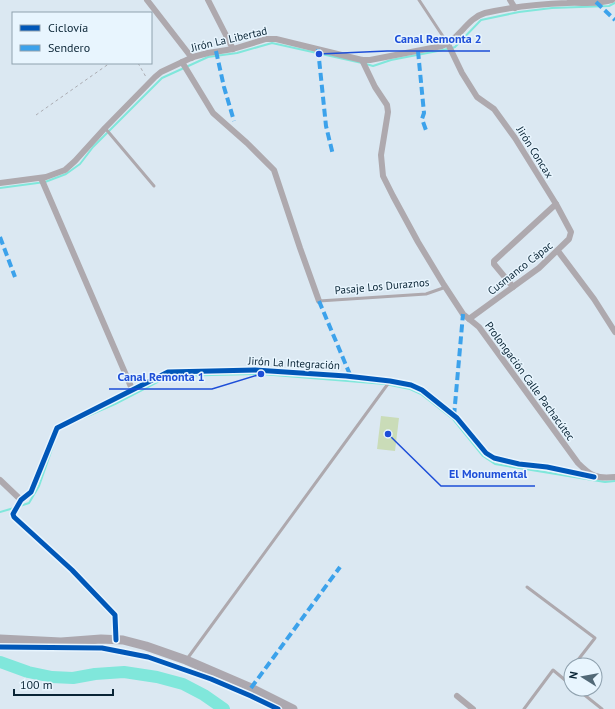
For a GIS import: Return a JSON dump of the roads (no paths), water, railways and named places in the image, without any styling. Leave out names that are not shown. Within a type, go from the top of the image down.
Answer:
[{"type":"main road","points":[[0,639],[61,642],[123,640],[146,646],[186,660],[251,688],[293,709]]},
{"type":"street","points":[[147,0],[192,58]]},
{"type":"street","points":[[208,0],[233,49]]},
{"type":"street","points":[[510,0],[515,8]]},
{"type":"street","points":[[448,44],[478,15],[567,1],[602,2],[612,0]]},
{"type":"street","name":"Jirón La Libertad","points":[[0,183],[41,178],[65,170],[161,72],[182,62],[208,53],[276,39],[362,60],[370,60],[448,44]]},
{"type":"street","name":"Jirón Concax","points":[[448,44],[462,73],[477,97],[494,109],[515,138],[556,204]]},
{"type":"street","name":"Prolongación Calle Pachacútec","points":[[362,60],[376,88],[387,105],[388,112],[381,155],[383,176],[418,242],[463,314],[479,327],[578,463],[586,472],[594,477]]},
{"type":"street","points":[[182,62],[212,113],[247,143],[274,170],[319,301]]},
{"type":"street","points":[[41,178],[132,389]]},
{"type":"street","points":[[513,287],[494,262],[556,204]]},
{"type":"street","name":"Cusmanco Cápac","points":[[469,319],[513,287],[558,251],[570,239],[571,232],[556,204]]},
{"type":"street","points":[[558,251],[594,299],[615,332]]},
{"type":"street","name":"Jirón La Integración","points":[[21,500],[31,492],[58,428],[168,372],[255,370],[346,376],[411,385],[422,390],[457,418],[486,453],[494,458],[519,464],[547,467],[594,477]]},
{"type":"street","points":[[594,477],[615,477]]},
{"type":"street","points":[[0,480],[21,500],[14,510],[14,517],[72,570],[115,615],[116,640]]},
{"type":"street","points":[[457,696],[473,709]]},
{"type":"lane","points":[[418,0],[448,44]]},
{"type":"lane","points":[[105,128],[154,186]]},
{"type":"lane","name":"Pasaje Los Duraznos","points":[[319,301],[426,294],[446,287]]},
{"type":"lane","points":[[186,660],[390,381]]},
{"type":"lane","points":[[527,587],[595,638],[580,657]]},
{"type":"lane","points":[[524,709],[553,670],[563,678]]},
{"type":"lane","points":[[587,697],[602,709]]},
{"type":"waterway","points":[[452,48],[455,47],[481,20],[519,12],[552,8],[609,6],[615,3]]},
{"type":"waterway","points":[[0,188],[45,182],[66,174],[80,164],[93,147],[162,78],[208,57],[237,53],[272,43],[362,63]]},
{"type":"waterway","points":[[366,64],[373,66],[391,60],[448,49]]},
{"type":"waterway","points":[[83,418],[115,404],[169,376],[261,374],[385,384],[410,389],[421,394],[453,419],[483,456],[495,464],[605,482],[615,481]]},
{"type":"waterway","points":[[20,506],[29,503],[39,486],[55,440]]},
{"type":"waterway","points":[[0,512],[14,508]]},
{"type":"waterway","points":[[0,662],[28,672],[52,677],[73,678],[95,674],[124,672],[157,677],[183,684],[204,695],[224,709]]},
{"type":"place","name":"Canal Remonta 2","points":[[319,54]]},
{"type":"place","name":"Canal Remonta 1","points":[[261,374]]},
{"type":"place","name":"El Monumental","points":[[388,434]]}]
